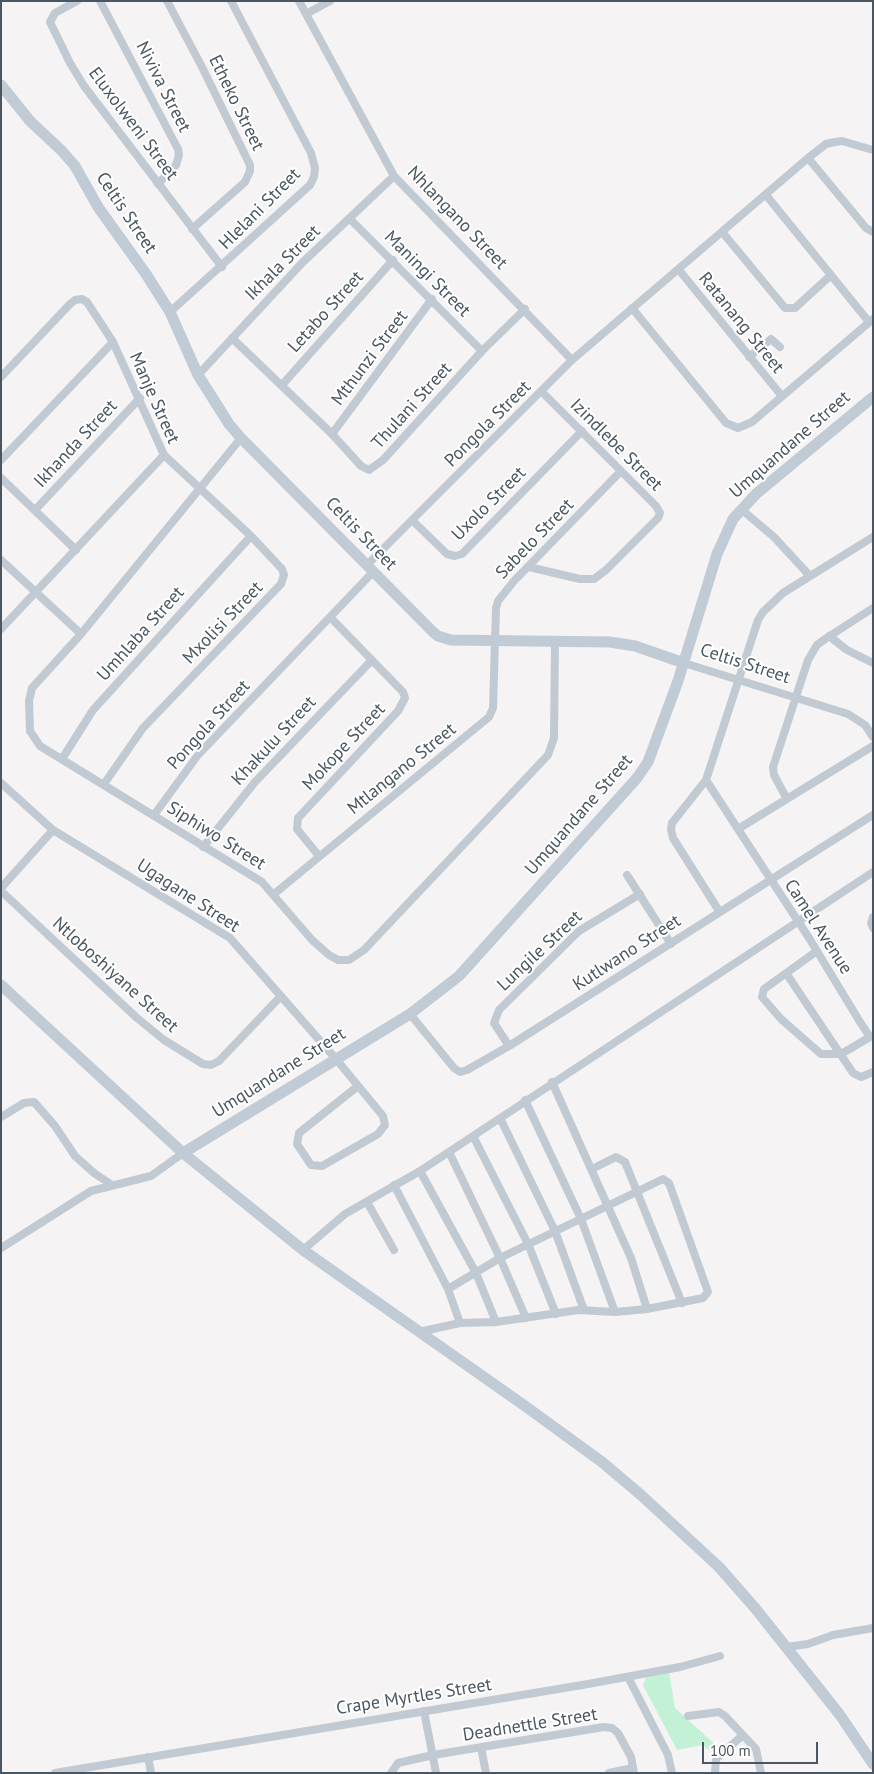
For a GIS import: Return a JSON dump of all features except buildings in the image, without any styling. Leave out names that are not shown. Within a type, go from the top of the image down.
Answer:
[{"type":"street","name":"Eluxolweni Street","points":[[77,1],[55,13],[50,18],[50,24],[84,86],[222,267]]},
{"type":"street","name":"Niviva Street","points":[[100,1],[178,149],[179,155],[176,165],[158,184]]},
{"type":"street","name":"Etheko Street","points":[[167,1],[250,165],[250,172],[245,182],[192,229]]},
{"type":"street","name":"Hlelani Street","points":[[170,312],[222,267],[310,185],[316,168],[311,153],[231,1]]},
{"type":"street","name":"Nhlangano Street","points":[[299,1],[394,176],[525,309],[572,360]]},
{"type":"street","points":[[306,14],[330,1]]},
{"type":"street","name":"Celtis Street","points":[[1,84],[30,121],[72,162],[98,207],[150,280],[170,312],[198,375],[218,409],[241,438],[438,636],[452,640],[621,643],[848,714],[865,725],[873,737]]},
{"type":"street","name":"Pongola Street","points":[[154,815],[198,755],[330,617],[412,520],[572,360],[826,144],[842,141],[873,150]]},
{"type":"street","points":[[808,158],[866,228],[873,232]]},
{"type":"street","name":"Ikhala Street","points":[[198,375],[296,270],[394,176]]},
{"type":"street","points":[[632,308],[731,427],[744,427],[871,321],[766,196]]},
{"type":"street","name":"Maningi Street","points":[[350,219],[482,351]]},
{"type":"street","points":[[723,232],[785,308],[795,308],[831,275]]},
{"type":"street","name":"Letabo Street","points":[[282,385],[393,260]]},
{"type":"street","name":"Ratanang Street","points":[[679,270],[781,396]]},
{"type":"street","name":"Manje Street","points":[[1,377],[75,300],[82,299],[87,302],[113,342],[140,398],[164,456],[37,594],[1,629]]},
{"type":"street","name":"Mthunzi Street","points":[[332,434],[432,300]]},
{"type":"street","name":"Thulani Street","points":[[232,338],[332,434],[361,466],[373,469],[482,351],[525,309]]},
{"type":"street","points":[[749,357],[771,340],[780,347]]},
{"type":"street","points":[[1,460],[113,342]]},
{"type":"street","name":"Izindlebe Street","points":[[529,567],[580,579],[594,579],[606,570],[658,518],[659,509],[541,392]]},
{"type":"street","name":"Umquandane Street","points":[[183,1153],[410,1014],[459,976],[637,778],[656,744],[684,663],[720,546],[728,528],[741,508],[873,397]]},
{"type":"street","name":"Ikhanda Street","points":[[35,510],[140,398]]},
{"type":"street","name":"Uxolo Street","points":[[412,520],[447,554],[455,556],[462,554],[582,431]]},
{"type":"street","name":"Siphiwo Street","points":[[241,438],[81,634],[35,683],[29,694],[32,736],[40,746],[251,875],[274,894],[312,940],[329,955],[338,960],[350,960],[364,950],[548,755],[554,738],[555,641]]},
{"type":"street","name":"Mxolisi Street","points":[[104,784],[149,721],[281,584],[284,574],[282,568],[251,536],[164,456]]},
{"type":"street","name":"Sabelo Street","points":[[495,640],[498,601],[621,471]]},
{"type":"street","points":[[1,478],[76,550]]},
{"type":"street","points":[[741,508],[774,537],[810,576]]},
{"type":"street","name":"Umhlaba Street","points":[[62,759],[93,710],[251,536]]},
{"type":"street","points":[[719,911],[673,838],[672,822],[706,780],[758,620],[763,612],[783,593],[873,537]]},
{"type":"street","points":[[1,560],[81,634]]},
{"type":"street","points":[[787,799],[774,775],[772,766],[794,698],[812,653],[829,636],[873,608]]},
{"type":"street","name":"Mokope Street","points":[[319,856],[297,829],[298,818],[398,711],[405,701],[403,692],[330,617]]},
{"type":"street","points":[[829,636],[847,650],[873,663]]},
{"type":"street","name":"Mtlangano Street","points":[[274,894],[490,717],[493,708],[495,640]]},
{"type":"street","name":"Khakulu Street","points":[[203,847],[255,782],[372,660]]},
{"type":"street","points":[[738,829],[873,746]]},
{"type":"street","name":"Camel Avenue","points":[[706,780],[871,1037]]},
{"type":"street","name":"Ugagane Street","points":[[1,783],[54,830],[226,935],[336,1059],[383,1116],[386,1122],[384,1128],[378,1134],[322,1166],[311,1165],[297,1144],[299,1133],[358,1086]]},
{"type":"street","name":"Kutlwano Street","points":[[410,1014],[454,1068],[460,1072],[509,1046],[873,815]]},
{"type":"street","points":[[1,888],[54,830]]},
{"type":"street","points":[[303,1250],[334,1222],[420,1171],[474,1136],[552,1082],[873,872]]},
{"type":"street","points":[[627,875],[671,944]]},
{"type":"street","name":"Ntloboshiyane Street","points":[[1,891],[137,1018],[164,1040],[204,1064],[211,1065],[219,1060],[280,997]]},
{"type":"street","name":"Lungile Street","points":[[509,1046],[494,1023],[499,1010],[579,931],[640,894]]},
{"type":"street","points":[[873,917],[871,923],[873,928]]},
{"type":"street","points":[[817,951],[764,988],[761,995],[764,1000],[816,1050],[827,1055],[841,1054],[871,1037]]},
{"type":"street","points":[[786,973],[856,1075],[861,1077],[873,1072]]},
{"type":"street","points":[[1,985],[183,1153],[303,1250],[622,1478],[718,1567],[787,1647],[840,1715],[873,1764]]},
{"type":"street","points":[[552,1082],[636,1272],[647,1309]]},
{"type":"street","points":[[525,1100],[580,1219],[615,1312]]},
{"type":"street","points":[[1,1117],[24,1103],[34,1102],[55,1126],[75,1156],[94,1173],[112,1184]]},
{"type":"street","points":[[500,1118],[555,1231],[584,1310]]},
{"type":"street","points":[[474,1136],[528,1244],[556,1314]]},
{"type":"street","points":[[449,1152],[500,1258],[526,1318]]},
{"type":"street","points":[[1,1248],[91,1191],[112,1184],[151,1176],[183,1153]]},
{"type":"street","points":[[592,1170],[614,1158],[621,1158],[627,1165],[682,1303]]},
{"type":"street","points":[[420,1171],[476,1272],[496,1322]]},
{"type":"street","points":[[419,1332],[460,1323],[496,1322],[584,1310],[615,1312],[647,1309],[703,1298],[708,1292],[669,1183],[665,1179],[660,1179],[500,1258],[448,1289]]},
{"type":"street","points":[[394,1186],[448,1289],[460,1323]]},
{"type":"street","points":[[367,1202],[394,1250]]},
{"type":"street","points":[[787,1647],[808,1644],[833,1635],[873,1628]]},
{"type":"street","name":"Crape Myrtles Street","points":[[55,1773],[680,1668],[720,1656]]},
{"type":"street","points":[[628,1677],[668,1755],[672,1773]]},
{"type":"street","points":[[424,1711],[436,1773]]},
{"type":"street","points":[[688,1716],[719,1712],[756,1749],[761,1773]]},
{"type":"street","name":"Deadnettle Street","points":[[391,1773],[398,1763],[604,1727],[612,1728],[618,1733],[634,1771]]},
{"type":"street","points":[[715,1773],[716,1759],[743,1735]]},
{"type":"street","points":[[481,1747],[486,1773]]},
{"type":"street","points":[[148,1757],[151,1773]]},
{"type":"street","points":[[609,1773],[634,1771]]},
{"type":"green space","points":[[669,1672],[675,1708],[719,1748],[714,1754],[703,1745],[677,1750],[643,1685],[646,1677]]}]
